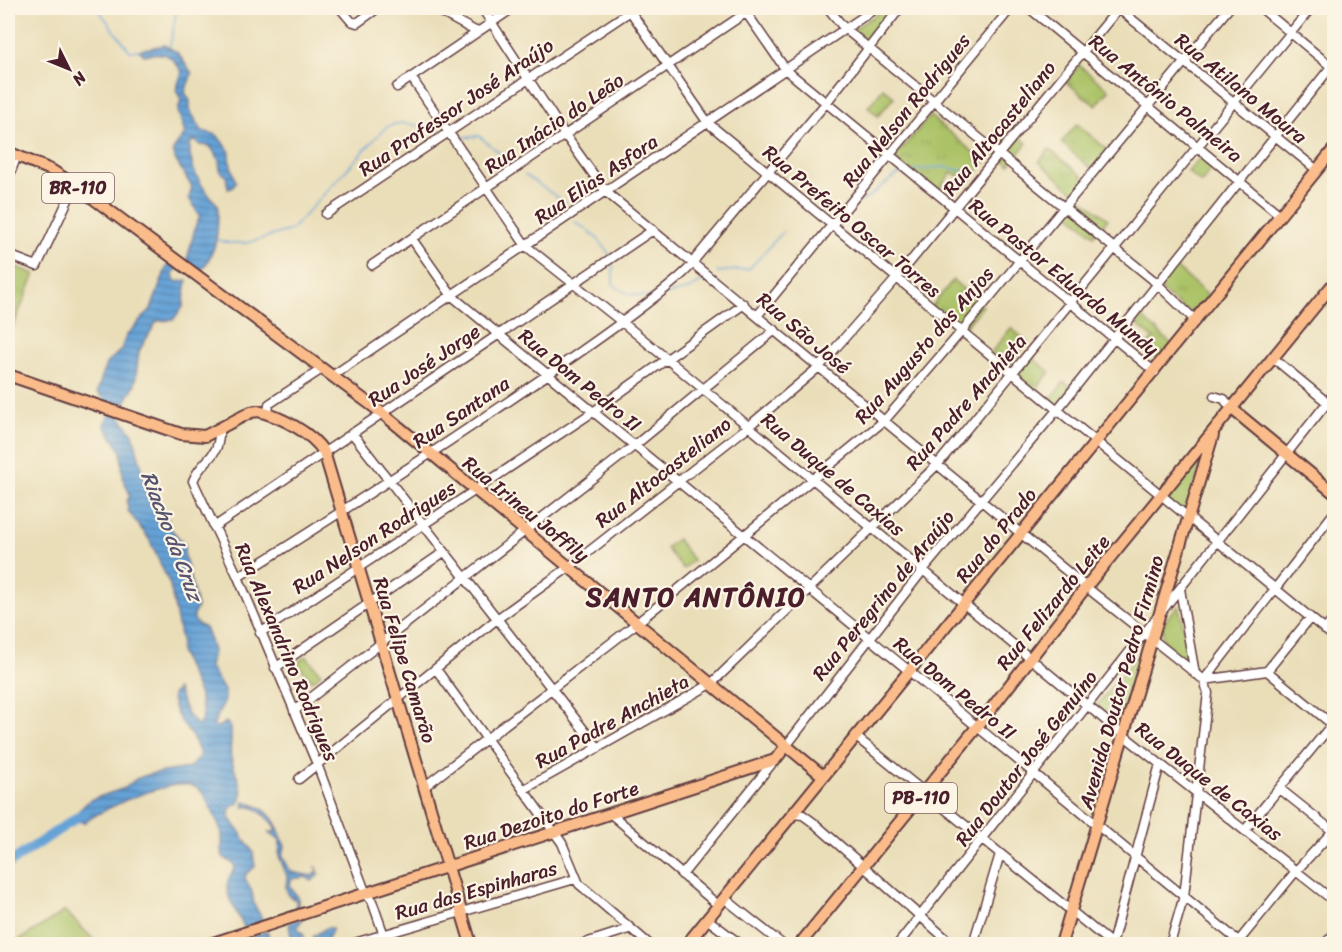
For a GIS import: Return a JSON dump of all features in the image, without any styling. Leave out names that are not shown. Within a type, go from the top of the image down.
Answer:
[{"type":"main road","name":"Rua do Prado","points":[[687,945],[1335,149]]},
{"type":"main road","name":"BR-110","points":[[12,154],[51,170],[75,185]]},
{"type":"main road","name":"Rua Irineu Joffily","points":[[75,185],[382,413],[823,776]]},
{"type":"main road","name":"Rua Felizardo Leite","points":[[800,945],[925,793],[1086,587],[1334,283]]},
{"type":"main road","points":[[8,375],[200,437],[219,431],[251,412],[268,414]]},
{"type":"main road","points":[[1231,408],[1335,493]]},
{"type":"main road","name":"Rua Felipe Camarão","points":[[268,414],[308,434],[324,452],[471,945]]},
{"type":"main road","name":"Avenida Doutor Pedro Firmino","points":[[1061,945],[1122,734],[1146,661],[1148,637],[1156,621],[1215,429]]},
{"type":"main road","name":"Rua Peregrino de Araújo","points":[[774,760],[786,746]]},
{"type":"main road","name":"Rua Dezoito do Forte","points":[[210,945],[774,760]]},
{"type":"street","points":[[340,8],[351,21],[360,22],[378,8]]},
{"type":"street","points":[[433,8],[477,32]]},
{"type":"street","name":"Rua São José","points":[[482,8],[566,136],[606,192],[1206,684]]},
{"type":"street","points":[[397,87],[513,8]]},
{"type":"street","name":"Rua Prefeito Oscar Torres","points":[[631,8],[708,123],[1335,638]]},
{"type":"street","name":"Rua Professor José Araújo","points":[[326,214],[631,8]]},
{"type":"street","points":[[828,8],[844,28],[868,49],[1062,209],[1066,215],[1114,251],[1148,284],[1157,286],[1196,321]]},
{"type":"street","name":"Rua Elias Asfora","points":[[332,376],[876,8]]},
{"type":"street","name":"Rua Santana","points":[[238,578],[343,513],[547,374],[622,322],[695,263],[696,258],[768,173],[900,8]]},
{"type":"street","name":"Rua Nelson Rodrigues","points":[[757,316],[1011,8]]},
{"type":"street","name":"Rua Antônio Palmeira","points":[[1029,8],[1241,180],[1280,215]]},
{"type":"street","name":"Rua Altocasteliano","points":[[299,779],[399,701],[497,619],[569,567],[749,426],[819,367],[896,279],[1119,8]]},
{"type":"street","name":"Rua Atilano Moura","points":[[1119,8],[1184,64],[1317,170]]},
{"type":"street","name":"Rua Augusto dos Anjos","points":[[424,787],[746,537],[885,420],[961,332],[1229,8]]},
{"type":"street","points":[[1261,8],[1334,66]]},
{"type":"street","name":"Rua Padre Anchieta","points":[[524,790],[711,684],[939,464],[1311,8]]},
{"type":"street","name":"Rua Inácio do Leão","points":[[372,265],[566,136],[748,9]]},
{"type":"street","name":"Rua Pastor Eduardo Mundy","points":[[748,9],[786,70],[1155,372]]},
{"type":"street","name":"Rua Peregrino de Araújo","points":[[786,746],[923,570],[1057,410],[1334,66]]},
{"type":"street","name":"Rua Duque de Caxias","points":[[411,77],[526,246],[622,322],[1122,734],[1335,901]]},
{"type":"street","points":[[8,179],[12,154]]},
{"type":"street","points":[[8,255],[37,266],[75,185]]},
{"type":"street","name":"Rua José Jorge","points":[[213,527],[653,230]]},
{"type":"street","name":"Rua Dom Pedro II","points":[[412,239],[452,296],[1240,943]]},
{"type":"street","name":"Rua Nelson Rodrigues","points":[[260,633],[593,412],[744,304]]},
{"type":"street","points":[[294,711],[634,446],[775,330]]},
{"type":"street","points":[[1272,357],[1331,405]]},
{"type":"street","points":[[268,414],[269,404],[322,369]]},
{"type":"street","points":[[1156,621],[1287,455],[1331,405],[1335,394]]},
{"type":"street","points":[[1214,396],[1224,399],[1231,408]]},
{"type":"street","name":"Rua Alexandrino Rodrigues","points":[[219,431],[219,444],[216,452],[196,473],[193,481],[238,578],[317,764],[366,894],[372,901],[387,945]]},
{"type":"street","points":[[352,433],[598,748]]},
{"type":"street","points":[[1170,945],[1184,896],[1206,684],[1274,590],[1335,513]]},
{"type":"street","points":[[275,668],[444,552]]},
{"type":"street","points":[[1180,589],[1196,674]]},
{"type":"street","points":[[1206,684],[1267,671],[1310,618]]},
{"type":"street","points":[[1325,630],[1335,618]]},
{"type":"street","name":"Rua Doutor José Genuíno","points":[[898,945],[1088,705],[1132,651],[1148,637]]},
{"type":"street","points":[[1132,651],[1141,654],[1146,661]]},
{"type":"street","points":[[436,669],[554,832],[565,849],[575,879],[582,888],[649,945]]},
{"type":"street","points":[[1245,830],[1334,724],[1267,671]]},
{"type":"street","points":[[855,736],[1112,944],[1160,764]]},
{"type":"street","name":"Rua Peregrino de Araújo","points":[[682,875],[774,760]]},
{"type":"street","points":[[1240,943],[1296,871],[1334,831],[1280,789]]},
{"type":"street","points":[[611,814],[682,875],[782,945]]},
{"type":"street","points":[[792,814],[808,818],[952,945]]},
{"type":"street","points":[[973,945],[1000,854]]},
{"type":"street","name":"Rua das Espinharas","points":[[351,945],[575,879]]},
{"type":"street","points":[[707,919],[740,945]]},
{"type":"street","points":[[582,945],[629,929]]},
{"type":"street","points":[[1325,945],[1335,934]]},
{"type":"green space","points":[[886,8],[896,8],[867,43],[852,30]]},
{"type":"green space","points":[[1079,65],[1109,90],[1096,106],[1066,82]]},
{"type":"green space","points":[[883,88],[894,97],[878,116],[868,107]]},
{"type":"green space","points":[[930,116],[985,162],[967,184],[952,172],[937,192],[894,158]]},
{"type":"green space","points":[[1077,124],[1109,151],[1093,170],[1061,143]]},
{"type":"green space","points":[[998,130],[1011,140],[1016,134],[1027,143],[1009,165],[985,145]]},
{"type":"green space","points":[[1049,149],[1086,179],[1075,193],[1039,162]]},
{"type":"green space","points":[[1201,156],[1214,166],[1201,183],[1188,172]]},
{"type":"green space","points":[[1077,195],[1108,219],[1094,235],[1064,210]]},
{"type":"green space","points":[[8,264],[35,274],[8,338]]},
{"type":"green space","points":[[1173,265],[1211,298],[1195,318],[1157,287]]},
{"type":"green space","points":[[953,280],[983,306],[961,332],[931,307]]},
{"type":"green space","points":[[1136,312],[1175,347],[1164,360],[1147,346],[1153,338],[1130,319]]},
{"type":"green space","points":[[1011,328],[1028,342],[1006,369],[989,355]]},
{"type":"green space","points":[[1029,355],[1050,372],[1034,392],[1013,374]]},
{"type":"green space","points":[[1064,382],[1074,389],[1057,410],[1047,403]]},
{"type":"green space","points":[[1206,440],[1187,518],[1161,496]]},
{"type":"green space","points":[[677,539],[693,560],[683,569],[666,548]]},
{"type":"green space","points":[[1179,606],[1189,661],[1171,651],[1163,637],[1165,622]]},
{"type":"green space","points":[[306,656],[321,674],[312,681],[297,663]]},
{"type":"green space","points":[[1136,657],[1141,657],[1142,661],[1120,726],[1096,706]]},
{"type":"green space","points":[[65,911],[98,944],[13,944]]},
{"type":"water","points":[[164,45],[177,52],[192,73],[185,92],[190,101],[190,111],[202,131],[217,135],[230,152],[229,159],[236,182],[232,188],[228,189],[226,176],[220,171],[219,159],[210,146],[200,145],[195,140],[190,143],[193,169],[206,192],[218,205],[218,225],[214,249],[200,273],[186,264],[196,224],[200,217],[189,198],[192,187],[175,159],[173,150],[185,134],[178,111],[181,99],[176,91],[182,72],[167,55],[157,53],[144,55],[139,50]]},
{"type":"water","points":[[173,261],[182,267],[173,272],[174,280],[178,282],[187,280],[183,307],[173,320],[157,321],[139,351],[135,384],[121,410],[120,417],[133,434],[146,484],[166,515],[171,529],[185,545],[184,552],[197,607],[193,616],[196,623],[205,628],[213,652],[209,666],[225,692],[225,699],[213,726],[218,727],[226,722],[231,730],[230,753],[242,794],[238,804],[231,807],[229,816],[253,852],[255,867],[246,874],[245,878],[252,892],[254,904],[266,926],[247,933],[228,893],[228,881],[235,868],[234,864],[223,857],[221,830],[202,792],[193,786],[179,785],[143,794],[107,809],[84,823],[71,818],[90,800],[125,788],[136,779],[150,774],[189,768],[200,756],[194,740],[173,705],[172,695],[177,689],[188,716],[199,726],[203,716],[199,693],[180,652],[181,640],[170,585],[149,539],[128,511],[127,501],[130,495],[123,478],[121,451],[104,424],[114,408],[97,392],[106,364],[121,350],[126,336],[151,309],[167,266]]},
{"type":"water","points":[[244,802],[260,807],[272,817],[285,847],[282,855],[291,872],[312,876],[317,871],[316,866],[319,874],[312,881],[306,877],[291,879],[290,887],[298,897],[301,915],[293,913],[297,901],[289,896],[286,888],[287,876],[279,856],[280,840],[269,832],[276,832],[276,827],[257,810],[243,807]]},
{"type":"water","points":[[303,918],[297,927],[304,935],[303,944],[292,944],[289,923]]},
{"type":"water","points":[[326,928],[332,928],[332,931],[325,944],[311,944],[314,936]]},
{"type":"water","points":[[267,931],[272,944],[248,944],[247,938]]},
{"type":"waterway","name":"Riacho da Cruz","points":[[97,8],[130,51],[139,50]]},
{"type":"waterway","points":[[170,46],[177,8]]},
{"type":"waterway","points":[[218,240],[229,243],[247,243],[291,230],[384,129],[391,125],[405,123],[440,132]]},
{"type":"waterway","points":[[456,138],[479,136],[513,164]]},
{"type":"waterway","points":[[914,170],[943,167],[965,171]]},
{"type":"waterway","points":[[853,206],[903,172]]},
{"type":"waterway","points":[[525,175],[566,203]]},
{"type":"waterway","points":[[575,222],[594,236],[610,255]]},
{"type":"waterway","points":[[717,272],[749,269],[783,232]]},
{"type":"waterway","points":[[613,263],[613,284],[630,294],[649,296]]},
{"type":"waterway","points":[[664,295],[687,290],[705,280]]},
{"type":"waterway","points":[[8,864],[85,812]]},
{"type":"district","name":"SANTO ANTÔNIO","points":[[696,597]]}]
